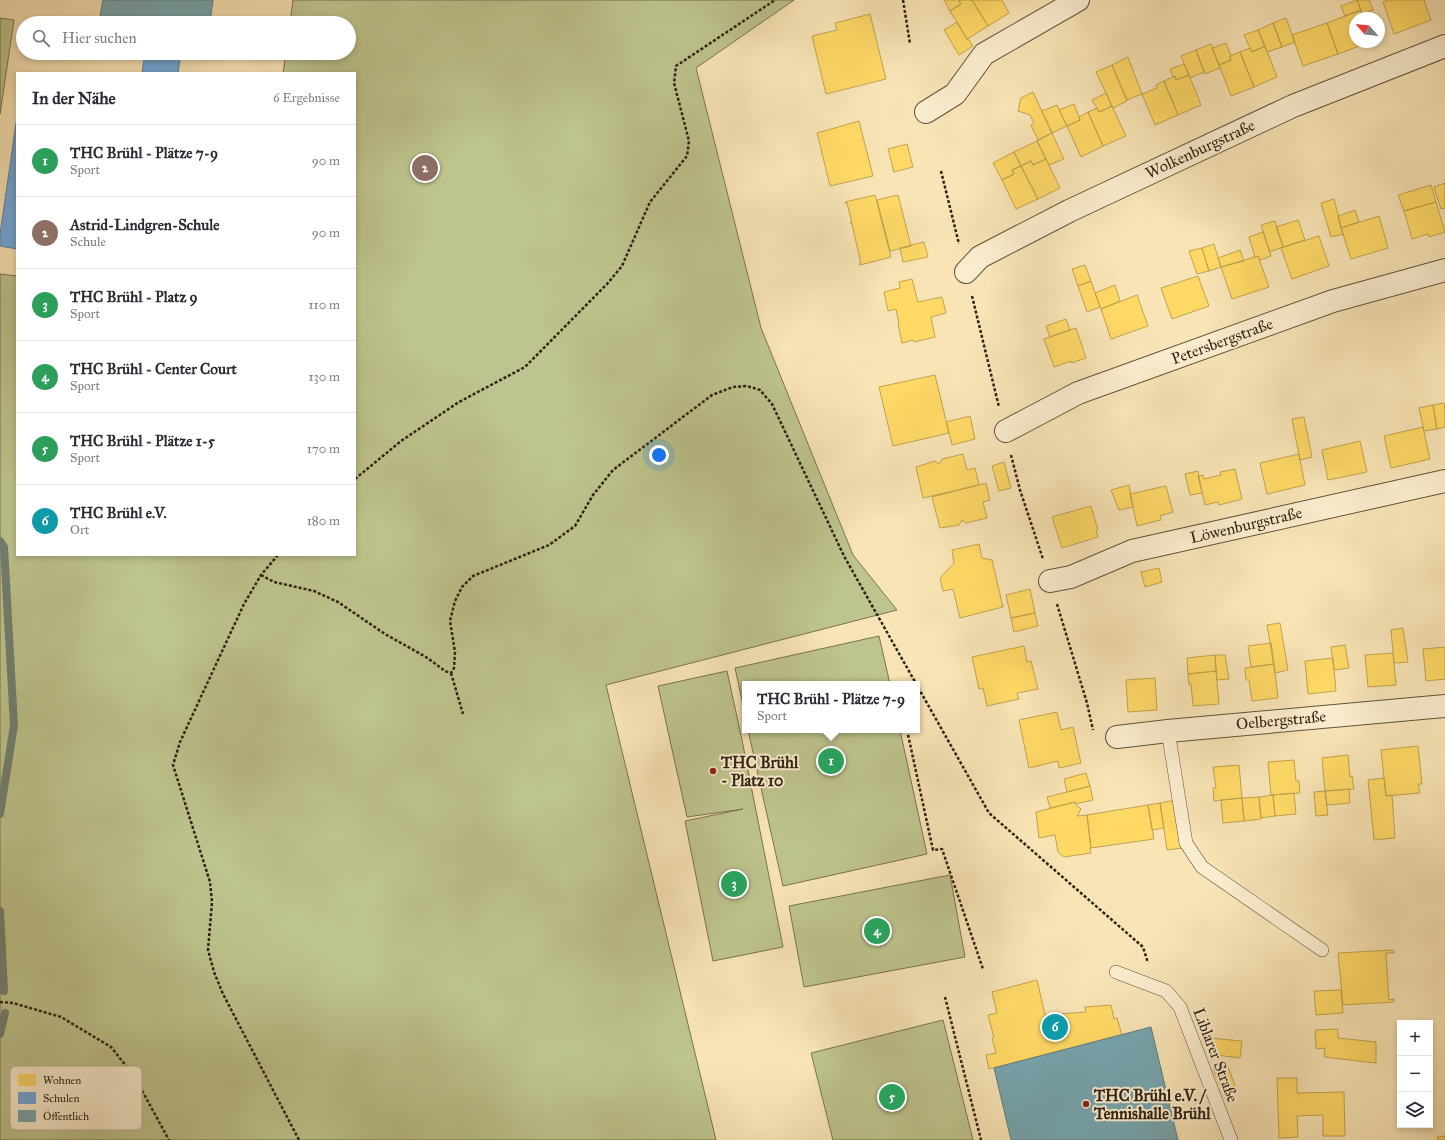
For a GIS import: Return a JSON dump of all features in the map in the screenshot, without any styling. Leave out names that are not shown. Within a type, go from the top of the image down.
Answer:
[{"type":"street","points":[[926,112],[955,94],[984,54],[1078,0]]},
{"type":"street","name":"Wolkenburgstraße","points":[[966,272],[980,257],[1069,211],[1293,106],[1445,46]]},
{"type":"street","name":"Petersbergstraße","points":[[1006,431],[1078,393],[1333,301],[1445,270]]},
{"type":"street","name":"Löwenburgstraße","points":[[1050,581],[1072,577],[1132,551],[1445,481]]},
{"type":"street","name":"Oelbergstraße","points":[[1117,737],[1445,706]]},
{"type":"lane","points":[[1168,731],[1186,843],[1202,867],[1322,950]]},
{"type":"lane","name":"Liblarer Straße","points":[[1116,972],[1166,991],[1180,1007],[1230,1140]]},
{"type":"path","points":[[356,478],[401,441],[459,402],[525,367],[607,284],[622,266],[650,202],[687,156],[689,141],[674,83],[676,66],[775,0]]},
{"type":"path","points":[[903,0],[910,44]]},
{"type":"path","points":[[941,171],[954,223]]},
{"type":"path","points":[[986,352],[994,388]]},
{"type":"path","points":[[463,714],[452,674],[455,652],[450,621],[455,602],[462,588],[473,576],[549,545],[575,526],[593,495],[613,470],[712,395],[733,387],[747,386],[760,390],[772,404],[844,556],[915,681]]},
{"type":"path","points":[[1020,490],[1050,581],[1087,703],[1094,733],[1101,737],[1117,737]]},
{"type":"path","points":[[277,556],[261,575],[244,604],[180,742],[173,765],[210,882],[212,902],[208,950],[214,972],[223,994],[299,1140]]},
{"type":"path","points":[[261,575],[274,582],[314,591],[338,602],[385,634],[426,657],[452,674]]},
{"type":"path","points":[[920,691],[989,813],[1143,947],[1156,986]]},
{"type":"path","points":[[908,733],[933,850],[942,849],[982,969]]},
{"type":"path","points":[[944,997],[981,1140]]},
{"type":"path","points":[[0,1002],[13,1003],[62,1017],[111,1047],[126,1066]]},
{"type":"path","points":[[142,1091],[169,1140]]},
{"type":"green space","points":[[293,0],[794,0],[696,68],[761,328],[853,555],[897,610],[606,685],[716,1140],[0,1140],[0,274],[16,276],[16,556],[356,556],[356,72],[283,72],[285,60],[356,60],[356,16],[291,16]]},
{"type":"green space","points":[[0,18],[14,20],[0,114]]},
{"type":"green space","points":[[879,636],[889,681],[742,681],[742,700],[735,668]]},
{"type":"green space","points":[[727,671],[783,947],[713,961],[685,821],[743,809],[687,817],[658,686]]},
{"type":"green space","points":[[749,733],[901,733],[927,854],[783,886]]},
{"type":"green space","points":[[950,875],[965,957],[804,987],[789,906]]},
{"type":"green space","points":[[943,1020],[973,1140],[833,1140],[811,1053]]},
{"type":"building: Wohnen","points":[[944,0],[961,0],[959,1],[961,4],[950,11]]},
{"type":"building: Wohnen","points":[[972,0],[988,26],[967,39],[950,11],[961,4],[959,1]]},
{"type":"building: Wohnen","points":[[972,0],[1002,0],[1009,13],[988,26]]},
{"type":"building: Wohnen","points":[[1357,0],[1361,10],[1349,12],[1349,14],[1345,16],[1341,6]]},
{"type":"building: Wohnen","points":[[1357,0],[1369,0],[1373,10],[1361,12]]},
{"type":"building: Wohnen","points":[[1388,0],[1424,0],[1431,20],[1394,34],[1383,2]]},
{"type":"building: Wohnen","points":[[870,14],[886,79],[826,94],[812,36],[837,30],[835,23]]},
{"type":"building: Wohnen","points":[[1349,15],[1349,48],[1354,48],[1338,54],[1327,23]]},
{"type":"building: Wohnen","points":[[1286,18],[1295,42],[1282,47],[1273,23]]},
{"type":"building: Wohnen","points":[[957,22],[973,46],[959,55],[944,30]]},
{"type":"building: Wohnen","points":[[1273,23],[1282,47],[1267,52],[1258,30]]},
{"type":"building: Wohnen","points":[[1327,23],[1338,54],[1303,66],[1292,35]]},
{"type":"building: Wohnen","points":[[1258,30],[1265,46],[1252,52],[1244,35]]},
{"type":"building: Wohnen","points":[[1226,43],[1231,60],[1219,65],[1212,48]]},
{"type":"building: Wohnen","points":[[1211,44],[1220,68],[1205,74],[1196,50]]},
{"type":"building: Wohnen","points":[[1265,46],[1277,77],[1254,87],[1240,52],[1250,48],[1252,52]]},
{"type":"building: Wohnen","points":[[1196,50],[1204,72],[1190,78],[1181,56]]},
{"type":"building: Wohnen","points":[[1240,52],[1254,87],[1231,96],[1219,65],[1231,60],[1230,56]]},
{"type":"building: Wohnen","points":[[1128,57],[1142,94],[1127,100],[1112,65]]},
{"type":"building: Wohnen","points":[[1184,64],[1189,75],[1176,80],[1170,69]]},
{"type":"building: Wohnen","points":[[1112,65],[1127,101],[1113,108],[1096,72]]},
{"type":"building: Wohnen","points":[[1189,75],[1201,105],[1178,115],[1164,81],[1175,76],[1176,80]]},
{"type":"building: Wohnen","points":[[1164,81],[1178,115],[1155,125],[1142,94],[1157,88],[1156,85]]},
{"type":"building: Wohnen","points":[[1033,92],[1052,133],[1038,140],[1031,125],[1034,123],[1030,115],[1018,111],[1021,98]]},
{"type":"building: Wohnen","points":[[1106,93],[1112,106],[1099,112],[1092,100]]},
{"type":"building: Wohnen","points":[[1074,104],[1080,120],[1067,126],[1059,110]]},
{"type":"building: Wohnen","points":[[1057,105],[1067,126],[1052,133],[1042,111]]},
{"type":"building: Wohnen","points":[[1112,106],[1126,136],[1103,146],[1088,112],[1097,108],[1099,112]]},
{"type":"building: Wohnen","points":[[1088,112],[1103,146],[1081,157],[1067,126],[1080,120],[1079,117]]},
{"type":"building: Wohnen","points":[[859,121],[873,176],[830,186],[817,133]]},
{"type":"building: Wohnen","points":[[1052,133],[1064,159],[1049,165],[1037,141]]},
{"type":"building: Wohnen","points":[[1037,141],[1046,159],[1033,165],[1031,161],[1021,166],[1014,152]]},
{"type":"building: Wohnen","points":[[907,144],[913,167],[894,172],[888,149]]},
{"type":"building: Wohnen","points":[[1014,152],[1021,166],[1012,170],[1014,174],[1002,180],[993,163]]},
{"type":"building: Wohnen","points":[[1046,159],[1060,188],[1038,199],[1021,166],[1031,161],[1033,165]]},
{"type":"building: Wohnen","points":[[1021,166],[1038,199],[1016,209],[1002,180],[1014,174],[1012,170]]},
{"type":"building: Wohnen","points":[[1445,183],[1445,208],[1441,209],[1434,187]]},
{"type":"building: Wohnen","points":[[1431,185],[1436,202],[1404,211],[1398,195]]},
{"type":"building: Wohnen","points":[[875,195],[891,257],[860,265],[852,224],[850,223],[852,223],[847,203],[845,202]]},
{"type":"building: Wohnen","points":[[898,195],[911,246],[890,251],[877,200]]},
{"type":"building: Wohnen","points":[[1334,199],[1343,234],[1331,237],[1321,203]]},
{"type":"building: Wohnen","points":[[1436,202],[1445,232],[1429,237],[1428,234],[1412,239],[1404,211]]},
{"type":"building: Wohnen","points":[[1355,210],[1359,222],[1341,228],[1338,216]]},
{"type":"building: Wohnen","points":[[1379,216],[1388,248],[1351,259],[1341,228]]},
{"type":"building: Wohnen","points":[[1298,220],[1305,240],[1283,247],[1276,227]]},
{"type":"building: Wohnen","points":[[1275,221],[1283,247],[1270,252],[1261,225]]},
{"type":"building: Wohnen","points":[[1263,232],[1271,256],[1260,260],[1258,256],[1255,257],[1249,237]]},
{"type":"building: Wohnen","points":[[1319,236],[1329,266],[1292,279],[1281,248]]},
{"type":"building: Wohnen","points":[[924,242],[928,257],[903,262],[900,248]]},
{"type":"building: Wohnen","points":[[1214,244],[1221,267],[1209,271],[1202,248]]},
{"type":"building: Wohnen","points":[[1202,248],[1209,271],[1197,274],[1189,251]]},
{"type":"building: Wohnen","points":[[1240,250],[1244,261],[1221,267],[1218,258]]},
{"type":"building: Wohnen","points":[[1258,256],[1269,287],[1232,299],[1221,267]]},
{"type":"building: Wohnen","points":[[1085,265],[1091,281],[1078,286],[1072,269]]},
{"type":"building: Wohnen","points":[[1198,276],[1209,306],[1172,319],[1161,288]]},
{"type":"building: Wohnen","points":[[912,279],[918,302],[942,297],[946,313],[931,317],[935,337],[902,343],[896,309],[888,311],[884,292],[900,288],[899,282]]},
{"type":"building: Wohnen","points":[[1091,281],[1100,307],[1087,312],[1078,286]]},
{"type":"building: Wohnen","points":[[1115,285],[1120,301],[1101,309],[1095,293]]},
{"type":"building: Wohnen","points":[[1137,295],[1148,326],[1111,339],[1101,309]]},
{"type":"building: Wohnen","points":[[1066,319],[1070,330],[1050,337],[1046,326]]},
{"type":"building: Wohnen","points":[[1076,328],[1086,358],[1054,367],[1044,339]]},
{"type":"building: Wohnen","points":[[935,375],[949,433],[893,446],[879,387]]},
{"type":"building: Wohnen","points":[[1444,403],[1445,427],[1437,429],[1433,405]]},
{"type":"building: Wohnen","points":[[1433,405],[1437,429],[1424,431],[1419,408]]},
{"type":"building: Wohnen","points":[[970,416],[975,439],[952,445],[946,422]]},
{"type":"building: Wohnen","points":[[1304,417],[1312,457],[1300,460],[1292,419]]},
{"type":"building: Wohnen","points":[[1423,427],[1430,459],[1391,468],[1384,436]]},
{"type":"building: Wohnen","points":[[1360,441],[1367,472],[1328,480],[1322,450]]},
{"type":"building: Wohnen","points":[[963,454],[967,470],[975,468],[979,485],[923,498],[916,467],[935,461],[939,464],[942,459]]},
{"type":"building: Wohnen","points":[[1299,454],[1305,485],[1267,494],[1260,463]]},
{"type":"building: Wohnen","points":[[1004,462],[1011,488],[999,491],[992,466]]},
{"type":"building: Wohnen","points":[[1235,469],[1242,499],[1219,505],[1218,502],[1205,505],[1198,476],[1203,475],[1204,479],[1221,475],[1220,472]]},
{"type":"building: Wohnen","points":[[1198,471],[1202,493],[1190,495],[1185,474]]},
{"type":"building: Wohnen","points":[[986,483],[990,500],[983,502],[987,518],[966,523],[962,520],[959,525],[940,528],[932,497]]},
{"type":"building: Wohnen","points":[[1129,485],[1133,507],[1119,510],[1111,490]]},
{"type":"building: Wohnen","points":[[1166,486],[1173,512],[1160,516],[1161,520],[1137,526],[1130,494]]},
{"type":"building: Wohnen","points":[[1091,506],[1098,530],[1096,531],[1098,537],[1062,548],[1052,517]]},
{"type":"building: Wohnen","points":[[979,544],[982,558],[992,560],[1003,607],[960,618],[953,589],[943,591],[940,578],[954,563],[952,550]]},
{"type":"building: Wohnen","points":[[1159,568],[1162,582],[1145,587],[1141,572]]},
{"type":"building: Wohnen","points":[[1030,589],[1035,613],[1011,618],[1006,595]]},
{"type":"building: Wohnen","points":[[1035,613],[1038,626],[1014,632],[1011,618]]},
{"type":"building: Wohnen","points":[[1280,623],[1288,670],[1275,673],[1267,625]]},
{"type":"building: Wohnen","points":[[1403,628],[1408,662],[1394,663],[1391,630]]},
{"type":"building: Wohnen","points":[[1271,643],[1274,664],[1251,667],[1248,646]]},
{"type":"building: Wohnen","points":[[1345,645],[1349,668],[1334,670],[1331,647]]},
{"type":"building: Wohnen","points":[[1024,646],[1027,662],[1031,661],[1038,689],[1017,693],[1019,699],[987,706],[983,688],[979,689],[972,657]]},
{"type":"building: Wohnen","points":[[1445,647],[1445,679],[1426,681],[1423,649]]},
{"type":"building: Wohnen","points":[[1393,653],[1396,685],[1368,687],[1365,655]]},
{"type":"building: Wohnen","points":[[1215,655],[1216,671],[1188,674],[1187,658]]},
{"type":"building: Wohnen","points":[[1215,655],[1225,655],[1229,679],[1217,680]]},
{"type":"building: Wohnen","points":[[1333,658],[1336,691],[1308,694],[1305,661]]},
{"type":"building: Wohnen","points":[[1274,664],[1278,698],[1252,701],[1249,680],[1246,680],[1245,668]]},
{"type":"building: Wohnen","points":[[1216,671],[1219,704],[1193,706],[1191,684],[1189,685],[1188,674]]},
{"type":"building: Wohnen","points":[[1155,678],[1157,710],[1128,712],[1126,680]]},
{"type":"building: Wohnen","points":[[1057,712],[1061,730],[1073,727],[1081,763],[1059,768],[1058,761],[1029,768],[1019,720]]},
{"type":"building: Wohnen","points":[[1418,746],[1422,784],[1418,784],[1420,793],[1386,796],[1381,750]]},
{"type":"building: Wohnen","points":[[1348,755],[1350,777],[1352,776],[1354,789],[1325,791],[1322,758]]},
{"type":"building: Wohnen","points":[[1294,760],[1296,781],[1299,781],[1300,793],[1271,795],[1268,762]]},
{"type":"building: Wohnen","points":[[1239,765],[1242,798],[1214,801],[1213,788],[1216,788],[1213,767]]},
{"type":"building: Wohnen","points":[[1086,773],[1090,786],[1067,792],[1064,779]]},
{"type":"building: Wohnen","points":[[1384,778],[1386,796],[1392,795],[1395,838],[1374,840],[1368,780]]},
{"type":"building: Wohnen","points":[[1090,786],[1093,800],[1075,804],[1075,802],[1050,808],[1047,797]]},
{"type":"building: Wohnen","points":[[1349,789],[1350,803],[1327,805],[1325,791]]},
{"type":"building: Wohnen","points":[[1325,791],[1328,815],[1316,816],[1314,792]]},
{"type":"building: Wohnen","points":[[1294,793],[1296,814],[1275,816],[1273,795]]},
{"type":"building: Wohnen","points":[[1273,795],[1275,816],[1261,818],[1259,797]]},
{"type":"building: Wohnen","points":[[1259,797],[1261,819],[1244,821],[1242,798]]},
{"type":"building: Wohnen","points":[[1242,798],[1244,821],[1223,823],[1221,800]]},
{"type":"building: Wohnen","points":[[1176,800],[1182,848],[1167,850],[1160,803]]},
{"type":"building: Wohnen","points":[[1075,802],[1081,809],[1077,816],[1087,815],[1091,853],[1064,857],[1058,852],[1055,835],[1039,838],[1036,812]]},
{"type":"building: Wohnen","points":[[1160,803],[1164,828],[1152,830],[1148,805]]},
{"type":"building: Wohnen","points":[[1148,805],[1154,839],[1091,848],[1087,815]]},
{"type":"building: Wohnen","points":[[1393,950],[1394,953],[1386,953],[1389,1000],[1394,999],[1394,1002],[1343,1005],[1338,953]]},
{"type":"building: Wohnen","points":[[1037,980],[1045,1015],[1086,1012],[1085,1007],[1111,1005],[1114,1019],[1117,1018],[1122,1035],[989,1069],[986,1055],[996,1053],[988,1015],[997,1013],[992,992]]},
{"type":"building: Wohnen","points":[[1341,990],[1343,1013],[1316,1015],[1314,991]]},
{"type":"building: Wohnen","points":[[1338,1029],[1338,1038],[1376,1042],[1376,1063],[1324,1057],[1325,1048],[1316,1049],[1315,1030]]},
{"type":"building: Wohnen","points":[[1210,1038],[1242,1041],[1240,1058],[1208,1054]]},
{"type":"building: Wohnen","points":[[1227,1064],[1235,1086],[1223,1091],[1213,1069]]},
{"type":"building: Wohnen","points":[[1277,1078],[1297,1078],[1297,1093],[1344,1092],[1345,1136],[1323,1136],[1323,1115],[1297,1116],[1298,1137],[1279,1138]]},
{"type":"building: Wohnen","points":[[1445,1136],[1445,1140],[1438,1140],[1437,1137]]},
{"type":"building: Schulen","points":[[144,60],[180,60],[178,72],[142,72]]},
{"type":"building: Schulen","points":[[16,124],[16,249],[0,246],[0,234]]},
{"type":"building: Öffentlich","points":[[103,0],[213,0],[211,16],[100,16]]},
{"type":"building: Öffentlich","name":"THC Brühl e.V. / Tennishalle Brühl","points":[[1151,1027],[1178,1140],[1011,1140],[994,1068]]},
{"type":"waterway","points":[[0,541],[4,547],[14,725],[0,814]]},
{"type":"waterway","points":[[0,911],[4,991]]},
{"type":"waterway","points":[[0,1034],[5,1013]]},
{"type":"place","name":"Astrid-Lindgren-Schule","points":[[425,168]]},
{"type":"place","name":"THC Brühl - Plätze 7-9","points":[[831,761]]},
{"type":"place","name":"THC Brühl - Platz 10","points":[[713,771]]},
{"type":"place","name":"THC Brühl - Platz 9","points":[[734,884]]},
{"type":"place","name":"THC Brühl - Center Court","points":[[877,931]]},
{"type":"place","name":"THC Brühl e.V.","points":[[1055,1027]]},
{"type":"place","name":"THC Brühl - Plätze 1-5","points":[[892,1097]]},
{"type":"place","name":"THC Brühl e.V. / Tennishalle Brühl","points":[[1086,1104]]}]
